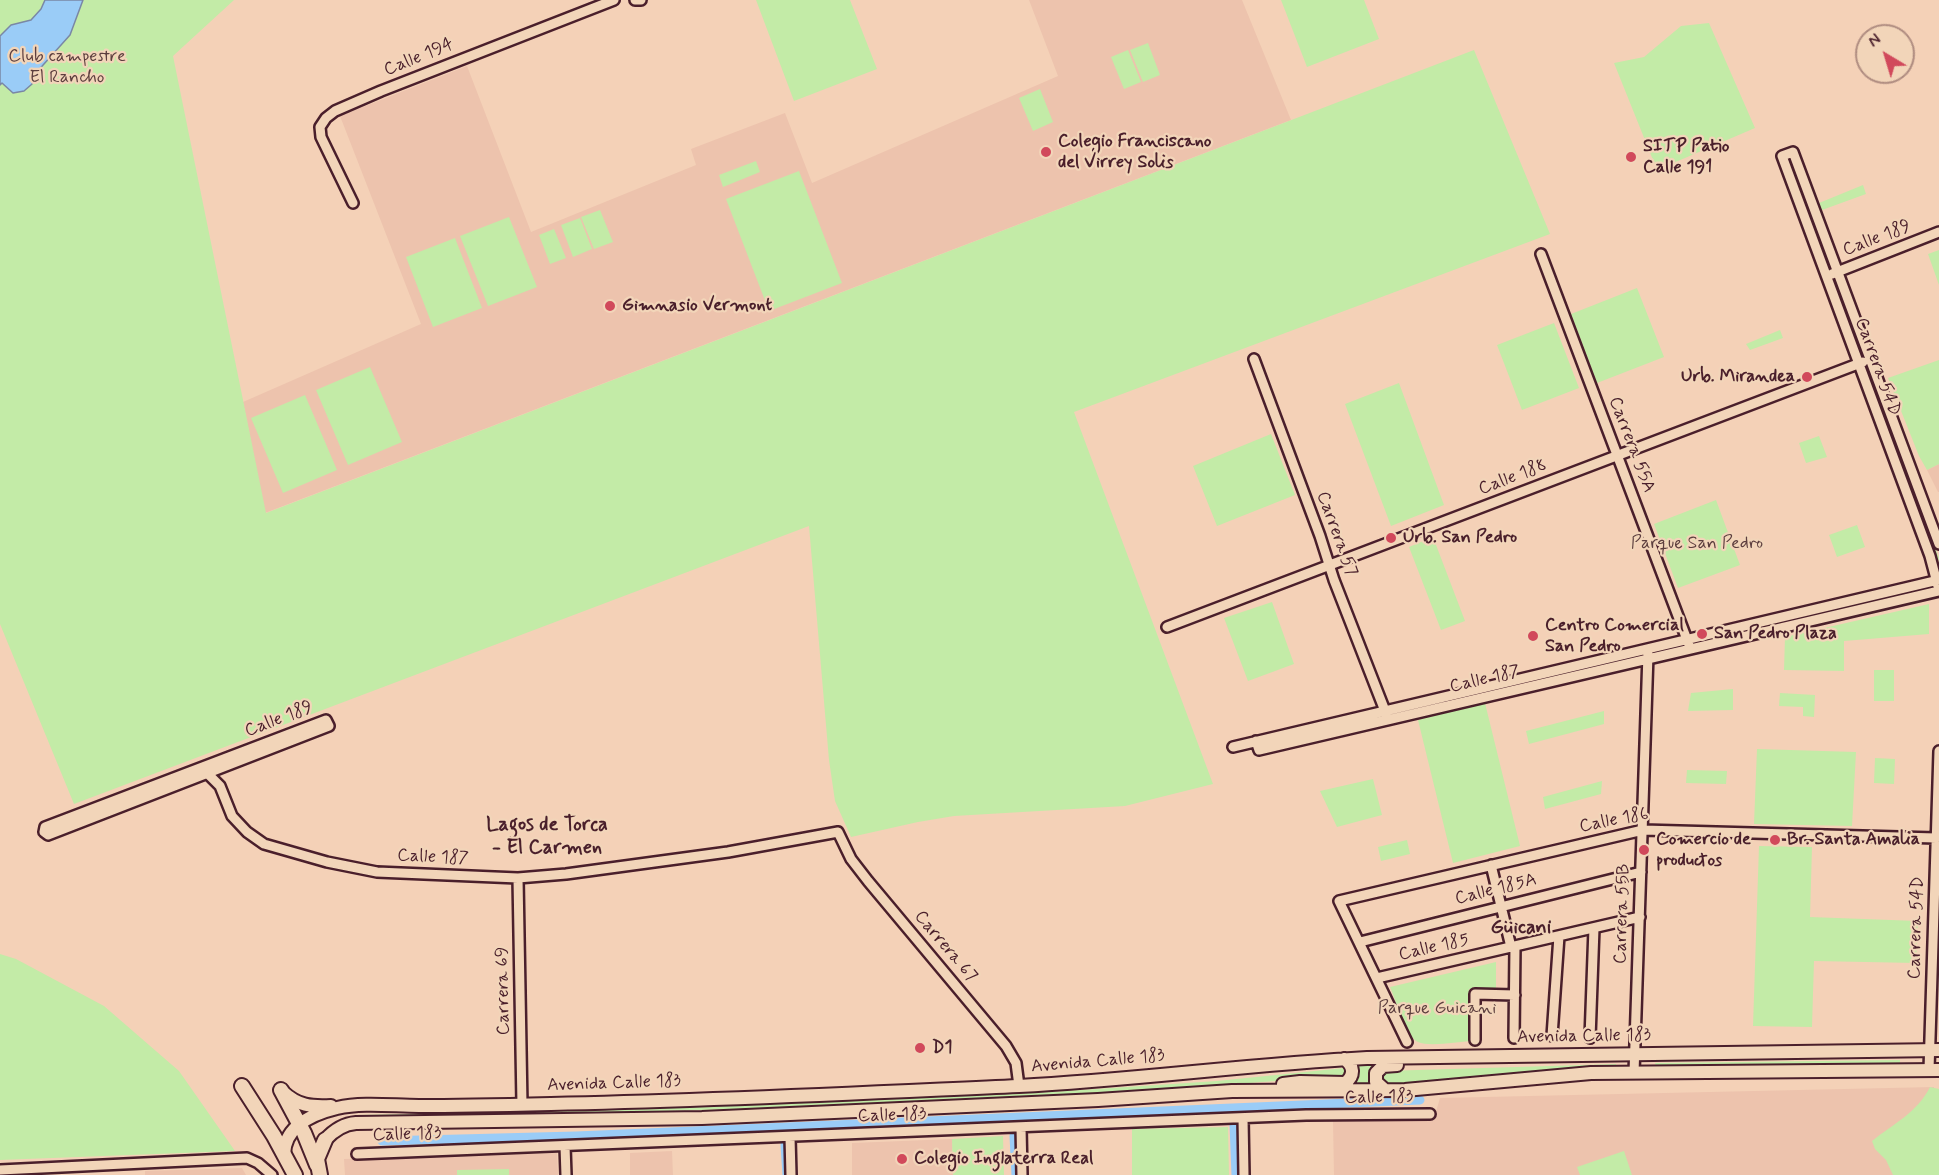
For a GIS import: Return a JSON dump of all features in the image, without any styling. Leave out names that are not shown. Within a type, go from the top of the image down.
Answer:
[{"type":"highway","points":[[243,1086],[284,1154],[293,1175]]},
{"type":"highway","points":[[281,1090],[299,1124],[318,1170]]},
{"type":"highway","points":[[318,1170],[318,1155],[323,1144]]},
{"type":"highway","points":[[323,1144],[327,1175]]},
{"type":"main road","name":"Avenida Calle 183","points":[[299,1124],[328,1110],[350,1106],[522,1105],[1019,1086],[1344,1059],[1934,1051]]},
{"type":"main road","points":[[1385,1090],[1380,1088],[1376,1077],[1377,1071],[1383,1066],[1432,1064],[1475,1056]]},
{"type":"main road","points":[[1249,1091],[1293,1082],[1345,1083],[1352,1076],[1353,1069],[1344,1059]]},
{"type":"main road","name":"Avenida Calle 183","points":[[323,1144],[335,1130],[357,1123],[702,1118],[1249,1091],[1433,1088],[1577,1074],[1634,1072],[1934,1070]]},
{"type":"main road","points":[[281,1090],[291,1099],[307,1107],[350,1106]]},
{"type":"main road","points":[[284,1154],[288,1135],[299,1124]]},
{"type":"street","name":"Calle 194","points":[[353,203],[321,137],[320,127],[335,111],[614,0]]},
{"type":"street","points":[[635,0],[641,0]]},
{"type":"street","name":"Carrera 54D","points":[[1939,544],[1792,152],[1782,156],[1930,556],[1939,586]]},
{"type":"street","points":[[1802,212],[1814,208]]},
{"type":"street","name":"Calle 189","points":[[1826,276],[1939,232]]},
{"type":"street","name":"Carrera 55A","points":[[1541,254],[1688,644]]},
{"type":"street","name":"Carrera 57","points":[[1254,359],[1387,715]]},
{"type":"street","name":"Calle 188","points":[[1167,627],[1870,359]]},
{"type":"street","name":"Calle 187","points":[[1233,747],[1387,715],[1939,586]]},
{"type":"street","name":"Carrera 55B","points":[[1634,1072],[1648,653]]},
{"type":"street","name":"Calle 189","points":[[326,720],[329,726],[207,773],[48,836],[44,832],[45,827],[326,720]]},
{"type":"street","name":"Carrera 54D","points":[[1934,1070],[1939,751]]},
{"type":"street","name":"Calle 187","points":[[207,773],[220,786],[232,816],[254,838],[280,850],[377,872],[518,878],[616,868],[716,854],[838,832]]},
{"type":"street","name":"Calle 186","points":[[1360,942],[1339,902],[1643,830],[1936,838]]},
{"type":"street","name":"Carrera 67","points":[[838,832],[851,859],[868,882],[1006,1046],[1016,1063],[1019,1086]]},
{"type":"street","points":[[1491,865],[1513,947],[1514,1038]]},
{"type":"street","name":"Calle 185A","points":[[1360,942],[1641,872]]},
{"type":"street","name":"Carrera 69","points":[[518,878],[522,1105]]},
{"type":"street","name":"Calle 185","points":[[1377,978],[1640,917]]},
{"type":"street","points":[[1590,1038],[1594,928]]},
{"type":"street","points":[[1552,1036],[1559,936]]},
{"type":"street","points":[[1360,942],[1407,1042]]},
{"type":"street","points":[[1475,1040],[1475,994],[1515,995]]},
{"type":"street","name":"Calle 183","points":[[357,1154],[1306,1115],[1430,1114]]},
{"type":"street","points":[[1243,1118],[1244,1175]]},
{"type":"street","points":[[1021,1127],[1022,1175]]},
{"type":"street","points":[[790,1137],[791,1175]]},
{"type":"street","points":[[565,1146],[566,1175]]},
{"type":"street","points":[[0,1170],[70,1171],[247,1158],[258,1163],[272,1175]]},
{"type":"shaded area","name":"Gimnasio Vermont","points":[[1029,0],[1242,0],[1291,120],[265,513],[243,402],[421,324],[340,116],[467,66],[531,232],[696,165],[691,149],[785,113],[812,183],[1058,76]]},
{"type":"shaded area","points":[[1939,464],[1939,492],[1938,492],[1927,470]]},
{"type":"shaded area","points":[[1934,1087],[1934,1175],[1334,1175],[1333,1121],[1435,1115],[1440,1098]]},
{"type":"shaded area","name":"Colegio Inglaterra Real","points":[[952,1139],[953,1175],[852,1175],[852,1143]]},
{"type":"shaded area","points":[[672,1151],[673,1175],[630,1175],[630,1153]]},
{"type":"shaded area","points":[[557,1153],[558,1175],[345,1175],[344,1159]]},
{"type":"shaded area","points":[[242,1168],[246,1175],[145,1175],[145,1171]]},
{"type":"green space","name":"Club campestre El Rancho","points":[[0,0],[234,0],[173,56],[266,513],[1474,50],[1550,234],[1074,412],[1213,784],[1125,806],[954,816],[851,837],[835,801],[829,760],[809,526],[74,804],[0,624]]},
{"type":"green space","points":[[756,0],[850,0],[877,69],[794,101]]},
{"type":"green space","points":[[1281,0],[1364,0],[1379,39],[1307,67]]},
{"type":"green space","points":[[1709,23],[1755,128],[1657,170],[1614,63],[1644,57],[1681,26]]},
{"type":"green space","points":[[1148,43],[1160,75],[1143,82],[1130,50]]},
{"type":"green space","points":[[1128,50],[1141,82],[1124,89],[1111,57]]},
{"type":"green space","points":[[1040,89],[1053,122],[1033,131],[1019,98]]},
{"type":"green space","points":[[756,161],[760,172],[723,187],[719,175]]},
{"type":"green space","points":[[799,171],[842,283],[769,311],[726,199]]},
{"type":"green space","points":[[1863,185],[1866,194],[1822,210],[1819,203]]},
{"type":"green space","points":[[600,210],[613,242],[594,249],[581,217]]},
{"type":"green space","points":[[509,217],[537,287],[488,306],[460,236]]},
{"type":"green space","points":[[1813,217],[1830,265],[1827,266],[1810,219]]},
{"type":"green space","points":[[580,218],[592,249],[573,257],[561,225]]},
{"type":"green space","points":[[554,229],[566,258],[550,264],[539,235]]},
{"type":"green space","points":[[455,238],[482,308],[433,327],[406,257]]},
{"type":"green space","points":[[1939,250],[1939,285],[1928,254]]},
{"type":"green space","points":[[1837,282],[1860,347],[1858,348],[1834,283]]},
{"type":"green space","points":[[1637,288],[1664,357],[1597,383],[1571,314]]},
{"type":"green space","points":[[1554,323],[1579,388],[1522,410],[1497,345]]},
{"type":"green space","points":[[1780,330],[1783,338],[1750,350],[1746,344]]},
{"type":"green space","points":[[1939,360],[1939,464],[1927,470],[1919,456],[1888,378]]},
{"type":"green space","points":[[1868,366],[1939,558],[1938,563],[1865,368]]},
{"type":"green space","points":[[370,367],[402,442],[348,465],[316,390]]},
{"type":"green space","points":[[1399,383],[1444,505],[1391,526],[1345,404]]},
{"type":"green space","points":[[305,395],[337,470],[283,493],[251,418]]},
{"type":"green space","points":[[1271,434],[1295,495],[1217,526],[1193,466]]},
{"type":"green space","points":[[1819,436],[1827,457],[1806,463],[1799,443]]},
{"type":"green space","name":"Parque San Pedro","points":[[1716,500],[1740,565],[1678,588],[1654,524]]},
{"type":"green space","points":[[1857,525],[1865,547],[1837,557],[1829,535]]},
{"type":"green space","points":[[1433,537],[1465,621],[1441,630],[1409,547]]},
{"type":"green space","points":[[1272,602],[1294,664],[1248,681],[1224,618]]},
{"type":"green space","points":[[1929,604],[1929,634],[1844,641],[1844,671],[1784,670],[1785,637]]},
{"type":"green space","points":[[1639,655],[1638,657],[1395,713]]},
{"type":"green space","points":[[1874,670],[1894,670],[1894,701],[1874,701]]},
{"type":"green space","points":[[1733,689],[1733,710],[1688,711],[1691,693]]},
{"type":"green space","points":[[1780,693],[1815,695],[1814,717],[1803,716],[1803,707],[1779,706]]},
{"type":"green space","points":[[1485,703],[1520,846],[1453,863],[1418,720]]},
{"type":"green space","points":[[1604,711],[1604,724],[1529,744],[1526,731]]},
{"type":"green space","points":[[1757,749],[1856,752],[1852,826],[1754,824]]},
{"type":"green space","points":[[1875,758],[1895,759],[1894,784],[1874,783]]},
{"type":"green space","points":[[1687,770],[1727,771],[1726,784],[1686,783]]},
{"type":"green space","points":[[1373,779],[1382,815],[1337,827],[1320,791]]},
{"type":"green space","points":[[1602,781],[1601,794],[1545,809],[1543,797]]},
{"type":"green space","points":[[1407,840],[1410,854],[1381,861],[1378,847]]},
{"type":"green space","points":[[1759,846],[1812,847],[1810,917],[1918,921],[1916,963],[1814,961],[1812,1027],[1753,1026]]},
{"type":"green space","points":[[0,954],[16,959],[104,1006],[179,1071],[235,1151],[0,1160]]},
{"type":"green space","name":"Parque Guicani","points":[[1496,962],[1496,990],[1469,989],[1471,1041],[1429,1044],[1414,1039],[1405,1026],[1390,987]]},
{"type":"green space","points":[[1900,1060],[1900,1063],[1656,1066],[1655,1063]]},
{"type":"green space","points":[[1354,1063],[1376,1064],[1373,1069],[1375,1085],[1353,1084]]},
{"type":"green space","points":[[1616,1064],[1616,1067],[1390,1085],[1381,1077],[1384,1071]]},
{"type":"green space","points":[[1344,1068],[1346,1077],[1018,1098],[640,1112],[357,1118],[356,1115],[611,1110],[1051,1092],[1217,1081]]},
{"type":"green space","points":[[1930,1087],[1939,1089],[1939,1175],[1893,1175],[1886,1160],[1875,1149],[1872,1141],[1911,1111]]},
{"type":"green space","points":[[1228,1127],[1229,1175],[1132,1175],[1132,1129]]},
{"type":"green space","points":[[1003,1136],[1004,1175],[953,1175],[952,1139]]},
{"type":"green space","points":[[1624,1151],[1632,1175],[1580,1175],[1577,1167]]},
{"type":"green space","points":[[509,1169],[509,1175],[457,1175],[457,1170]]},
{"type":"water","points":[[45,0],[83,0],[70,35],[35,74],[32,84],[24,91],[13,93],[2,83],[0,85],[0,36],[11,25],[31,20],[41,9]]},
{"type":"waterway","points":[[382,1141],[576,1136],[1420,1100]]},
{"type":"waterway","points":[[1234,1124],[1236,1175]]},
{"type":"waterway","points":[[1014,1136],[1016,1175]]},
{"type":"waterway","points":[[785,1145],[787,1175]]},
{"type":"place","name":"Colegio Franciscano del Virrey Solis","points":[[1046,152]]},
{"type":"place","name":"SITP Patio Calle 191","points":[[1631,157]]},
{"type":"place","name":"Gimnasio Vermont","points":[[610,306]]},
{"type":"place","name":"Urb. Mirandea","points":[[1807,377]]},
{"type":"place","name":"Urb. San Pedro","points":[[1391,538]]},
{"type":"place","name":"San Pedro Plaza","points":[[1702,634]]},
{"type":"place","name":"Centro Comercial San Pedro","points":[[1533,636]]},
{"type":"place","name":"Br. Santa Amalia","points":[[1775,840]]},
{"type":"place","name":"Comercio de productos","points":[[1644,850]]},
{"type":"place","name":"D1","points":[[920,1048]]},
{"type":"place","name":"Colegio Inglaterra Real","points":[[902,1159]]},
{"type":"district","name":"Lagos de Torca - El Carmen","points":[[547,838]]},
{"type":"district","name":"Güicani","points":[[1521,929]]}]
